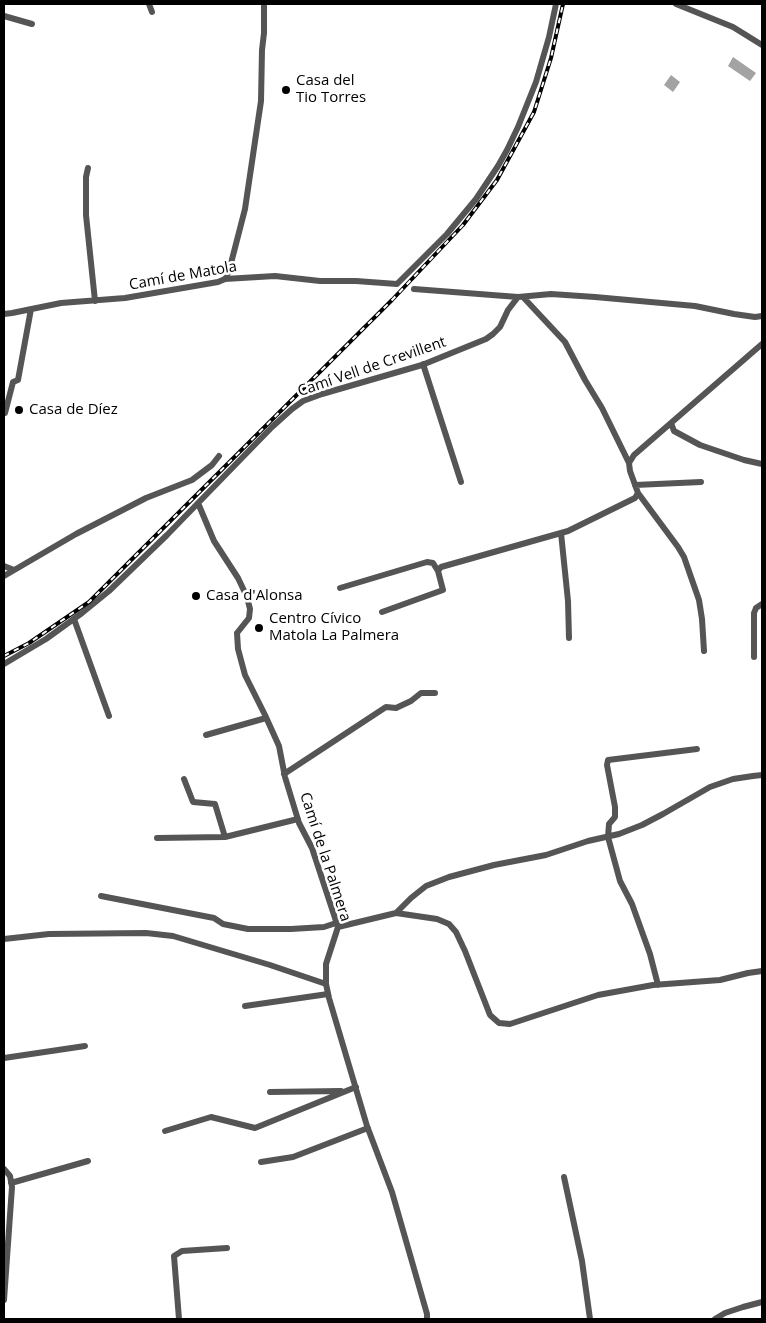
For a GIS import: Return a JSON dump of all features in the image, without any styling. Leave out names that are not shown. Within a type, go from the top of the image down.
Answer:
[{"type":"street","points":[[149,4],[152,12]]},
{"type":"street","points":[[225,279],[229,271],[245,209],[261,100],[264,4]]},
{"type":"street","name":"Camí de Matola","points":[[4,314],[61,302],[125,298],[218,282],[225,279],[275,276],[320,281],[397,284],[447,234],[476,199],[507,150],[536,82],[556,4]]},
{"type":"street","points":[[676,4],[733,26],[762,44]]},
{"type":"street","points":[[4,16],[32,24]]},
{"type":"street","points":[[88,168],[86,177],[86,215],[95,300]]},
{"type":"street","points":[[414,289],[520,297],[551,294],[662,302],[734,314],[762,316]]},
{"type":"street","points":[[520,297],[565,342],[602,408],[629,463],[638,493],[684,558],[699,600],[704,651]]},
{"type":"street","name":"Camí Vell de Crevillent","points":[[4,664],[74,619],[109,591],[272,427],[303,401],[424,364],[493,334],[500,327],[508,310],[520,297]]},
{"type":"street","points":[[5,414],[13,382],[18,380],[31,309]]},
{"type":"street","points":[[629,463],[634,455],[762,344]]},
{"type":"street","points":[[424,364],[460,482]]},
{"type":"street","points":[[672,423],[674,431],[700,445],[762,464]]},
{"type":"street","points":[[4,576],[112,515],[146,498],[192,480],[212,465],[219,456]]},
{"type":"street","points":[[635,485],[702,482]]},
{"type":"street","points":[[438,571],[441,567],[568,531],[635,498],[638,493]]},
{"type":"street","name":"Camí de la Palmera","points":[[198,503],[214,541],[238,578],[247,597],[250,609],[248,618],[237,633],[238,649],[245,675],[279,746],[284,774],[298,819],[312,848],[337,925],[326,964],[328,994],[368,1128],[392,1192],[427,1319]]},
{"type":"street","points":[[561,533],[568,593],[569,638]]},
{"type":"street","points":[[340,588],[427,562],[434,563],[443,590],[382,612]]},
{"type":"street","points":[[4,566],[14,570]]},
{"type":"street","points":[[754,657],[754,613],[756,608],[762,604]]},
{"type":"street","points":[[74,619],[109,716]]},
{"type":"street","points":[[284,774],[386,707],[396,708],[411,701],[421,693],[435,693]]},
{"type":"street","points":[[206,735],[266,718]]},
{"type":"street","points":[[658,984],[650,954],[632,904],[620,881],[608,837],[609,824],[614,816],[615,807],[607,765],[608,760],[697,749]]},
{"type":"street","points":[[396,914],[426,886],[494,864],[546,855],[588,841],[608,837],[642,825],[710,787],[732,779],[762,775]]},
{"type":"street","points":[[184,779],[193,802],[215,804],[225,838]]},
{"type":"street","points":[[157,838],[225,838],[298,819]]},
{"type":"street","points":[[102,896],[214,918],[223,924],[248,929],[324,927],[396,914],[437,919],[449,924],[456,932],[490,1015],[499,1023],[510,1024],[598,995],[658,984],[720,980],[762,971]]},
{"type":"street","points":[[4,939],[49,934],[146,933],[173,936],[326,984]]},
{"type":"street","points":[[245,1006],[328,994]]},
{"type":"street","points":[[4,1058],[85,1046]]},
{"type":"street","points":[[165,1131],[211,1117],[255,1128],[356,1087]]},
{"type":"street","points":[[270,1092],[345,1091]]},
{"type":"street","points":[[261,1162],[293,1157],[368,1128]]},
{"type":"street","points":[[11,1183],[88,1161]]},
{"type":"street","points":[[4,1169],[10,1176],[12,1188],[4,1300]]},
{"type":"street","points":[[564,1177],[582,1261],[590,1319]]},
{"type":"street","points":[[179,1319],[174,1256],[182,1251],[226,1248]]},
{"type":"street","points":[[715,1319],[734,1310],[762,1302]]},
{"type":"shaded area","points":[[733,57],[756,73],[750,81],[728,66]]},
{"type":"shaded area","points":[[671,75],[680,82],[673,92],[664,85]]},
{"type":"railway","points":[[4,656],[29,643],[89,602],[392,300],[463,225],[497,180],[534,112],[551,58],[563,4]]},
{"type":"place","name":"Casa del Tio Torres","points":[[286,90]]},
{"type":"place","name":"Casa de Díez","points":[[19,410]]},
{"type":"place","name":"Casa d'Alonsa","points":[[196,596]]},
{"type":"place","name":"Centro Cívico Matola La Palmera","points":[[259,628]]}]
